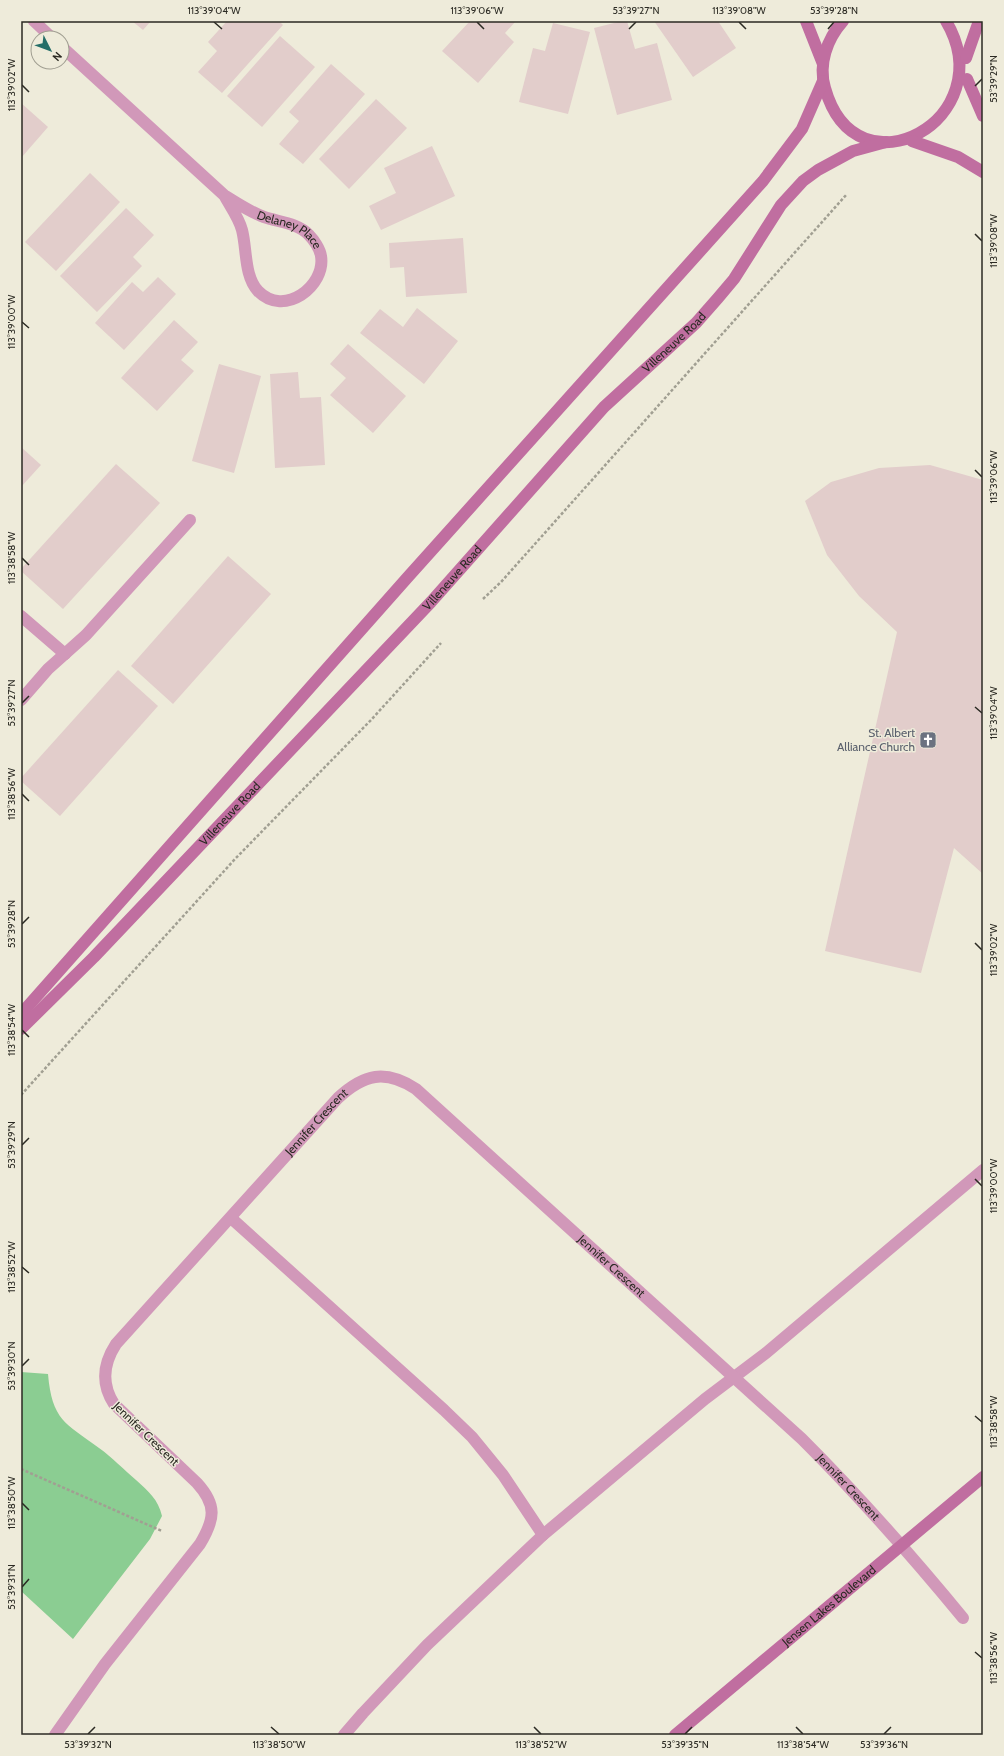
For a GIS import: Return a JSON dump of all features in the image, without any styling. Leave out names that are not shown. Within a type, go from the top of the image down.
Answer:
[{"type":"main road","points":[[806,21],[823,65]]},
{"type":"main road","points":[[843,21],[835,30],[827,46],[823,65],[823,81],[828,99],[838,115],[851,129],[868,138],[886,142],[912,141],[958,157],[983,172]]},
{"type":"main road","points":[[912,141],[932,132],[949,118],[960,100],[966,79],[966,58],[958,35],[946,21]]},
{"type":"main road","points":[[966,58],[979,21]]},
{"type":"main road","points":[[966,79],[983,116]]},
{"type":"main road","name":"Villeneuve Road","points":[[21,1014],[407,578],[759,187],[802,129],[823,81]]},
{"type":"main road","name":"Villeneuve Road","points":[[21,1029],[100,952],[431,602],[604,407],[696,322],[734,279],[782,205],[803,181],[818,170],[853,152],[886,142]]},
{"type":"main road","name":"Jensen Lakes Boulevard","points":[[675,1735],[983,1477]]},
{"type":"street","points":[[34,21],[44,30]]},
{"type":"street","name":"Delaney Place","points":[[70,54],[224,195],[248,210],[299,228],[308,234],[316,244],[321,255],[319,274],[301,295],[290,302],[280,303],[267,300],[257,290],[250,276],[242,228],[224,195]]},
{"type":"street","points":[[21,700],[48,669],[86,635],[190,520]]},
{"type":"street","points":[[21,616],[65,654]]},
{"type":"street","name":"Jennifer Crescent","points":[[55,1735],[105,1664],[192,1556],[207,1532],[211,1522],[211,1502],[205,1492],[114,1404],[108,1395],[104,1381],[105,1369],[109,1356],[116,1344],[338,1098],[349,1088],[362,1080],[380,1075],[392,1076],[402,1080],[416,1089],[734,1376],[837,1473],[902,1545],[963,1618]]},
{"type":"street","points":[[344,1735],[427,1645],[543,1535],[705,1399],[766,1353],[983,1170]]},
{"type":"street","points":[[231,1218],[472,1437],[503,1475],[543,1535]]},
{"type":"path","points":[[483,599],[501,582],[847,194]]},
{"type":"path","points":[[21,1095],[235,859],[371,720],[441,643]]},
{"type":"path","points":[[21,1469],[162,1531]]},
{"type":"green space","points":[[21,1372],[48,1374],[53,1401],[62,1419],[69,1426],[109,1455],[145,1488],[155,1500],[162,1516],[150,1539],[73,1639],[21,1591]]},
{"type":"building","points":[[132,21],[151,21],[143,30]]},
{"type":"building","points":[[227,21],[279,21],[283,25],[222,93],[198,72],[217,51],[208,42]]},
{"type":"building","points":[[470,21],[516,21],[505,33],[514,42],[478,83],[442,51]]},
{"type":"building","points":[[627,21],[635,49],[657,43],[672,100],[617,115],[594,28]]},
{"type":"building","points":[[654,21],[718,21],[736,48],[693,77]]},
{"type":"building","points":[[553,23],[590,32],[568,114],[519,102],[533,48],[545,51]]},
{"type":"building","points":[[280,36],[315,67],[262,127],[227,96]]},
{"type":"building","points":[[331,64],[365,94],[303,164],[279,144],[299,121],[289,112]]},
{"type":"building","points":[[376,99],[407,128],[349,189],[319,159]]},
{"type":"building","points":[[21,103],[48,127],[21,158]]},
{"type":"building","points":[[432,146],[455,196],[381,230],[369,206],[396,193],[384,168]]},
{"type":"building","points":[[90,173],[120,202],[56,271],[25,242]]},
{"type":"building","points":[[126,208],[154,235],[133,257],[142,266],[97,312],[60,276]]},
{"type":"building","points":[[463,238],[467,293],[406,297],[404,267],[390,268],[389,243]]},
{"type":"building","points":[[158,277],[176,294],[124,350],[95,323],[132,282],[143,292]]},
{"type":"building","points":[[417,308],[458,341],[424,384],[360,333],[380,309],[403,327]]},
{"type":"building","points":[[174,320],[198,342],[181,360],[194,371],[157,411],[121,378]]},
{"type":"building","points":[[348,344],[406,396],[373,433],[330,395],[346,378],[330,364]]},
{"type":"building","points":[[219,364],[261,376],[234,473],[192,461]]},
{"type":"building","points":[[298,372],[300,398],[321,397],[325,465],[275,468],[270,374]]},
{"type":"building","points":[[21,447],[41,465],[21,487]]},
{"type":"building","points":[[116,464],[160,503],[63,609],[21,571],[21,569]]},
{"type":"building","name":"St. Albert Alliance Church","points":[[930,465],[983,480],[983,874],[954,848],[921,973],[825,951],[897,632],[859,596],[827,555],[805,501],[831,482],[879,468]]},
{"type":"building","points":[[228,556],[271,594],[173,704],[131,666]]},
{"type":"building","points":[[118,670],[158,706],[60,816],[21,781],[21,778]]},
{"type":"place","name":"St. Albert Alliance Church","points":[[928,740]]}]
